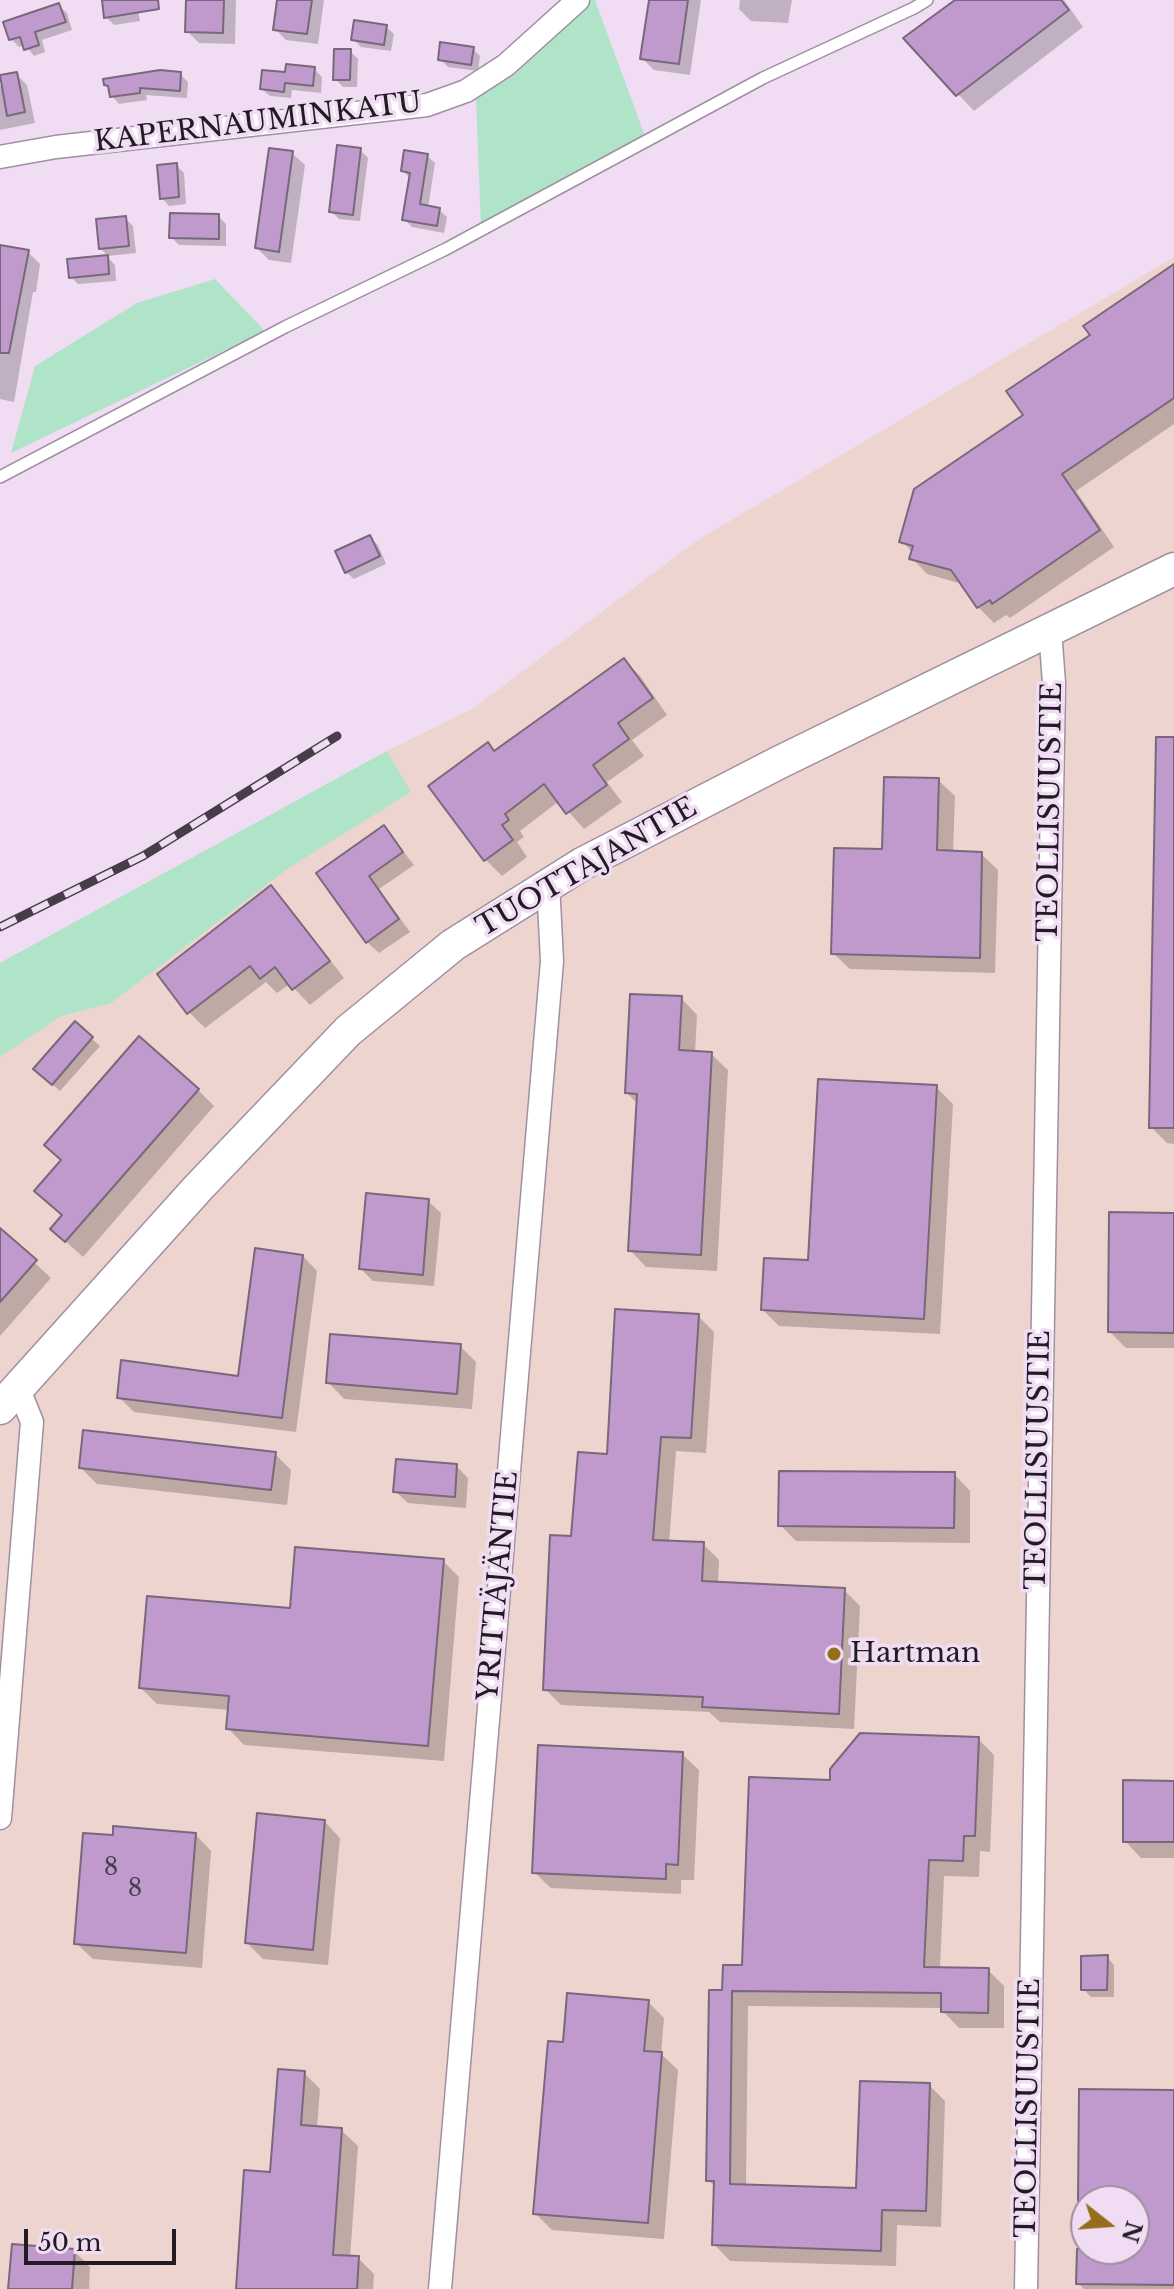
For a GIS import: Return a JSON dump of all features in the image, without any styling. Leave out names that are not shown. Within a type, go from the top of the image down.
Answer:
[{"type":"street","name":"KAPERNAUMINKATU","points":[[0,157],[56,147],[427,105],[466,91],[506,65],[578,0]]},
{"type":"street","name":"TUOTTAJANTIE","points":[[9,1398],[198,1188],[348,1031],[453,945],[548,883],[778,763],[1174,569]]},
{"type":"street","name":"TEOLLISUUSTIE","points":[[1026,2289],[1054,683],[1050,630]]},
{"type":"street","name":"YRITTÄJÄNTIE","points":[[440,2289],[552,961],[548,883]]},
{"type":"street","points":[[0,1818],[32,1422],[9,1398]]},
{"type":"lane","points":[[0,477],[260,339],[459,242],[763,78],[927,0]]},
{"type":"shaded area","points":[[1174,257],[1174,2289],[0,2289],[0,963],[387,751],[474,708],[698,540]]},
{"type":"green space","points":[[589,0],[595,0],[646,139],[481,229],[476,98],[513,71]]},
{"type":"green space","points":[[215,279],[265,331],[11,453],[35,366],[137,303]]},
{"type":"green space","points":[[387,751],[411,792],[290,867],[111,1003],[61,1016],[0,1057],[0,963]]},
{"type":"building","points":[[102,0],[158,0],[159,9],[104,18]]},
{"type":"building","points":[[186,0],[224,0],[223,33],[185,32]]},
{"type":"building","points":[[277,0],[312,0],[307,34],[273,30]]},
{"type":"building","points":[[649,0],[688,0],[679,64],[640,59]]},
{"type":"building","points":[[955,0],[1061,0],[1069,10],[956,96],[903,38]]},
{"type":"building","points":[[59,3],[66,22],[35,32],[39,45],[24,50],[20,37],[9,40],[3,22]]},
{"type":"building","points":[[354,20],[387,25],[384,45],[351,40]]},
{"type":"building","points":[[440,42],[474,47],[471,65],[438,60]]},
{"type":"building","points":[[334,49],[351,49],[350,80],[333,80]]},
{"type":"building","points":[[286,64],[315,67],[313,86],[285,83],[284,92],[260,89],[262,70],[285,72]]},
{"type":"building","points":[[160,70],[181,72],[180,91],[140,88],[140,93],[110,97],[108,86],[104,85],[103,79]]},
{"type":"building","points":[[17,72],[25,112],[7,116],[0,75]]},
{"type":"building","points":[[337,145],[361,148],[353,215],[329,212]]},
{"type":"building","points":[[269,148],[293,151],[279,252],[255,248]]},
{"type":"building","points":[[404,150],[428,154],[420,204],[440,208],[437,226],[402,220],[410,173],[401,171]]},
{"type":"building","points":[[177,163],[179,197],[160,199],[157,165]]},
{"type":"building","points":[[170,213],[219,214],[219,239],[169,238]]},
{"type":"building","points":[[126,216],[129,246],[99,249],[96,219]]},
{"type":"building","points":[[0,245],[29,250],[9,353],[0,353]]},
{"type":"building","points":[[108,255],[109,274],[69,278],[67,259]]},
{"type":"building","points":[[1174,264],[1174,398],[1062,474],[1100,530],[992,604],[990,600],[977,608],[951,570],[909,559],[913,546],[899,542],[914,489],[1023,415],[1006,391],[1090,335],[1083,326]]},
{"type":"building","points":[[370,535],[380,556],[345,573],[335,551]]},
{"type":"building","points":[[624,658],[653,698],[618,723],[629,739],[593,765],[607,785],[566,814],[544,784],[505,814],[509,820],[502,825],[513,840],[484,861],[428,786],[488,742],[494,751]]},
{"type":"building","points":[[1156,737],[1174,737],[1174,1128],[1149,1128]]},
{"type":"building","points":[[884,777],[939,778],[937,850],[982,852],[980,958],[831,954],[834,848],[882,849]]},
{"type":"building","points":[[384,825],[403,852],[369,876],[399,919],[366,943],[316,873]]},
{"type":"building","points":[[271,885],[330,961],[292,990],[275,967],[260,979],[250,966],[187,1014],[157,974]]},
{"type":"building","points":[[630,994],[682,996],[679,1050],[712,1052],[701,1255],[628,1251],[637,1094],[625,1093]]},
{"type":"building","points":[[75,1021],[93,1037],[52,1085],[33,1069]]},
{"type":"building","points":[[139,1036],[199,1089],[65,1242],[50,1229],[62,1215],[34,1191],[61,1160],[44,1145]]},
{"type":"building","points":[[818,1079],[937,1085],[924,1319],[761,1310],[764,1258],[808,1260]]},
{"type":"building","points":[[366,1193],[429,1199],[423,1275],[359,1269]]},
{"type":"building","points":[[1109,1212],[1174,1213],[1174,1333],[1108,1332]]},
{"type":"building","points":[[0,1228],[37,1260],[0,1302]]},
{"type":"building","points":[[255,1248],[303,1255],[282,1418],[117,1398],[121,1360],[238,1376]]},
{"type":"building","points":[[615,1309],[699,1314],[691,1438],[661,1437],[653,1540],[704,1542],[702,1581],[845,1588],[839,1714],[702,1707],[703,1697],[543,1690],[550,1535],[571,1536],[578,1452],[607,1454]]},
{"type":"building","points":[[330,1334],[461,1344],[457,1394],[326,1383]]},
{"type":"building","points":[[83,1430],[276,1452],[271,1490],[79,1468]]},
{"type":"building","points":[[396,1459],[457,1464],[455,1497],[393,1492]]},
{"type":"building","points":[[779,1471],[955,1472],[954,1528],[778,1526]]},
{"type":"building","points":[[295,1547],[444,1559],[428,1746],[226,1729],[229,1696],[139,1688],[147,1596],[290,1608]]},
{"type":"building","points":[[860,1733],[979,1737],[975,1836],[964,1836],[963,1861],[929,1860],[924,1967],[989,1968],[988,2013],[941,2012],[941,1993],[732,1991],[730,2184],[856,2188],[860,2081],[930,2083],[926,2211],[882,2210],[881,2251],[712,2245],[714,2181],[706,2181],[709,1990],[722,1990],[723,1965],[742,1965],[749,1777],[830,1780],[830,1769]]},
{"type":"building","points":[[538,1745],[683,1752],[678,1865],[666,1864],[666,1879],[532,1873]]},
{"type":"building","points":[[1123,1780],[1174,1781],[1174,1842],[1123,1842]]},
{"type":"building","points":[[257,1813],[325,1820],[313,1950],[245,1943]]},
{"type":"building","points":[[113,1826],[196,1833],[186,1953],[74,1944],[83,1833],[113,1835]]},
{"type":"building","points":[[1108,1955],[1107,1990],[1081,1990],[1081,1956]]},
{"type":"building","points":[[567,1993],[649,2000],[644,2051],[662,2052],[648,2223],[533,2214],[548,2041],[563,2042]]},
{"type":"building","points":[[278,2069],[305,2071],[301,2125],[342,2128],[333,2255],[359,2256],[357,2289],[236,2289],[244,2170],[270,2172]]},
{"type":"building","points":[[1079,2089],[1174,2090],[1174,2285],[1076,2284],[1077,2265],[1150,2265],[1150,2185],[1078,2185]]},
{"type":"building","points":[[12,2244],[75,2249],[72,2289],[8,2289]]},
{"type":"railway","points":[[0,927],[143,856],[337,736]]},
{"type":"place","name":"Hartman","points":[[834,1654]]}]
